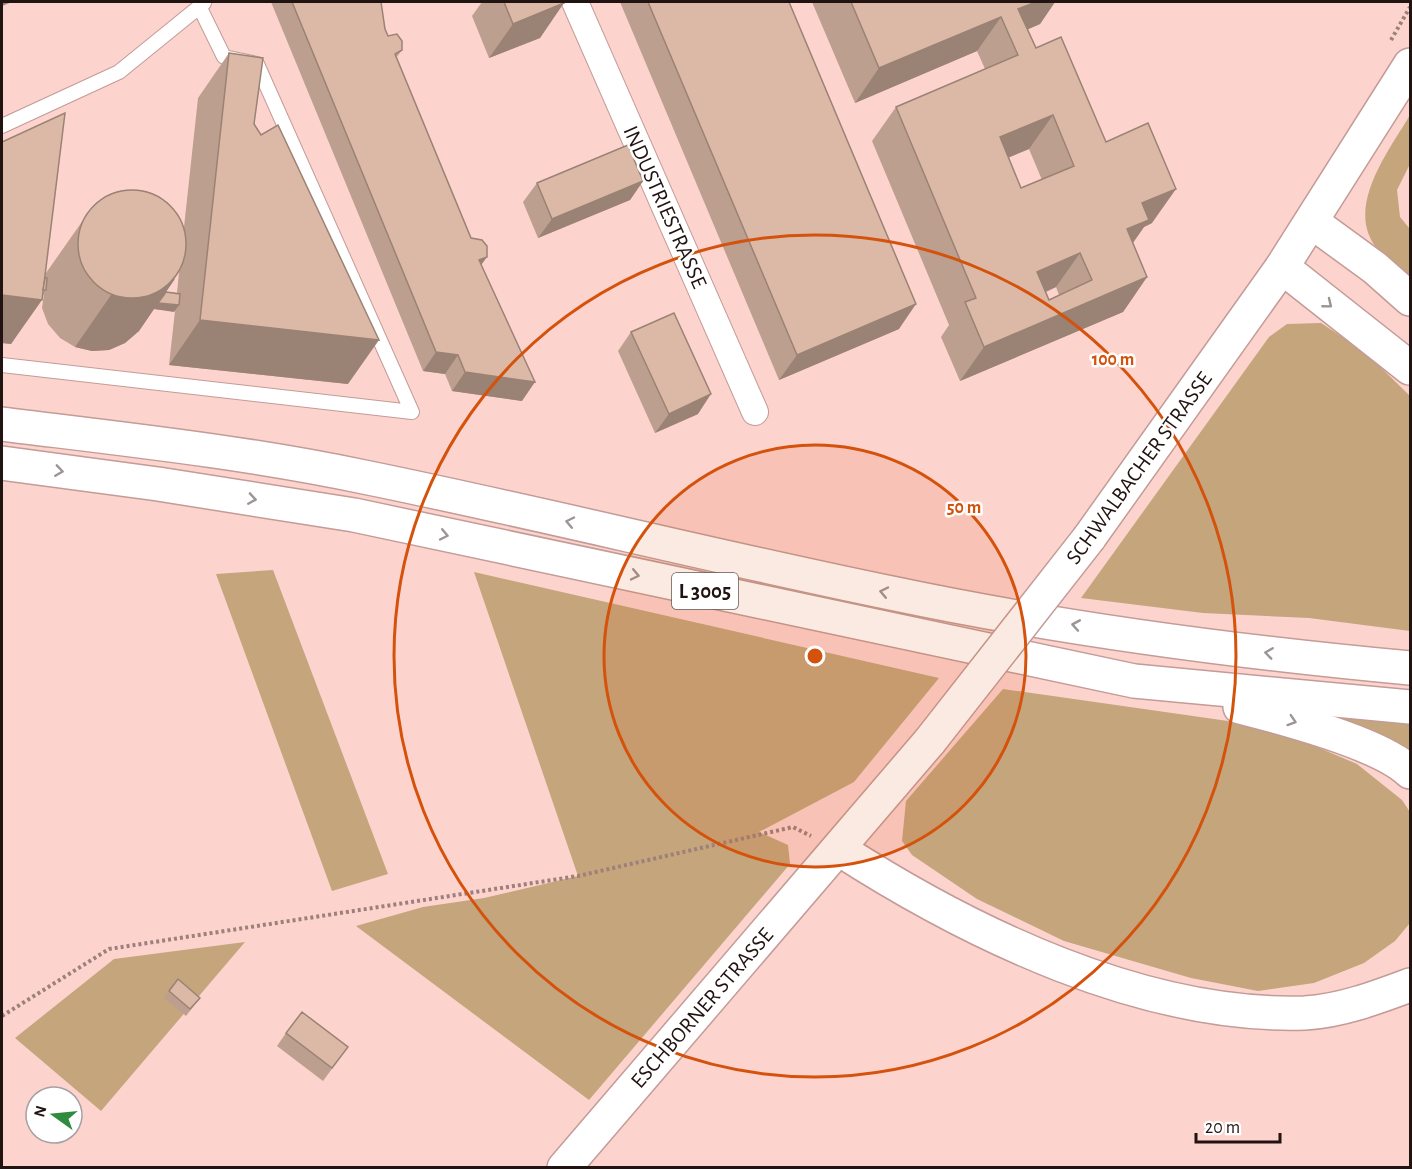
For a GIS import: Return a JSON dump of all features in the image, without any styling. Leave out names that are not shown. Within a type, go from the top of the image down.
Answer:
[{"type":"main road","name":"SCHWALBACHER STRASSE","points":[[839,849],[930,741],[1089,538],[1282,267],[1410,65]]},
{"type":"main road","points":[[1312,222],[1375,268],[1410,299]]},
{"type":"main road","points":[[1282,267],[1410,368]]},
{"type":"main road","name":"L 3005","points":[[2,424],[170,445],[361,476],[894,594],[1135,635],[1312,659],[1410,668]]},
{"type":"main road","name":"L 3005","points":[[2,463],[158,484],[354,515],[1134,681],[1410,707]]},
{"type":"main road","points":[[1312,659],[1410,651]]},
{"type":"main road","points":[[1134,681],[1275,716],[1315,729],[1371,749],[1410,772]]},
{"type":"main road","points":[[839,849],[889,881],[1005,942],[1048,960],[1163,997],[1233,1010],[1307,1013],[1368,1000],[1410,985]]},
{"type":"main road","name":"ESCHBORNER STRASSE","points":[[564,1167],[839,849]]},
{"type":"main road","points":[[1368,1000],[1410,971]]},
{"type":"street","name":"INDUSTRIESTRASSE","points":[[575,2],[755,412]]},
{"type":"lane","points":[[2,126],[119,72],[202,5],[224,57],[257,64],[412,412],[2,365]]},
{"type":"path","points":[[2,1016],[109,949],[578,876],[793,827],[839,849]]},
{"type":"shaded area","points":[[1410,115],[1410,164],[1397,190],[1400,217],[1410,229],[1410,278],[1379,251],[1369,235],[1365,218],[1367,199],[1373,181],[1381,163]]},
{"type":"shaded area","points":[[1321,323],[1365,352],[1410,396],[1410,631],[1309,618],[1203,613],[1081,598],[1269,337],[1287,324]]},
{"type":"shaded area","points":[[273,570],[388,874],[332,891],[216,574]]},
{"type":"shaded area","points":[[474,572],[939,678],[854,782],[759,832],[788,845],[790,864],[589,1100],[356,926],[423,907],[484,898],[578,876]]},
{"type":"shaded area","points":[[1003,689],[1270,727],[1357,764],[1402,800],[1410,812],[1410,923],[1395,941],[1364,963],[1314,983],[1258,991],[1191,978],[1064,941],[977,899],[912,855],[902,841],[906,801]]},
{"type":"shaded area","points":[[1297,711],[1410,723],[1410,752]]},
{"type":"shaded area","points":[[245,942],[101,1111],[84,1097],[84,1085],[70,1085],[15,1038],[114,959]]},
{"type":"building","points":[[292,2],[381,2],[385,29],[388,36],[397,34],[402,41],[402,50],[395,54],[471,238],[482,240],[487,246],[487,257],[479,260],[535,382],[465,372],[458,355],[436,352]]},
{"type":"building","points":[[504,2],[563,2],[564,3],[513,24]]},
{"type":"building","points":[[648,2],[789,2],[916,304],[797,355]]},
{"type":"building","points":[[851,2],[1036,2],[1018,9],[1036,48],[1061,37],[1106,142],[1148,123],[1176,189],[1142,203],[1149,220],[1127,229],[1147,277],[984,347],[965,302],[976,298],[896,107],[1018,55],[1001,17],[879,68]],"holes":[[[1053,115],[1074,166],[1021,188],[1000,137]],[[1080,253],[1092,280],[1049,300],[1037,272]]]},
{"type":"building","points":[[229,53],[263,58],[254,124],[261,135],[278,125],[379,340],[200,320]]},
{"type":"building","points":[[65,113],[42,300],[2,295],[2,142]]},
{"type":"building","points":[[628,145],[643,181],[552,219],[537,183]]},
{"type":"building","points":[[132,190],[153,194],[170,206],[182,223],[186,244],[182,265],[170,282],[153,294],[132,298],[111,294],[94,282],[82,265],[78,244],[82,223],[94,206],[111,194]]},
{"type":"building","points":[[45,278],[47,278],[46,290],[43,290]]},
{"type":"building","points":[[166,292],[180,294],[179,305],[158,303]]},
{"type":"building","points":[[674,313],[711,394],[669,414],[631,332]]},
{"type":"building","points":[[178,979],[200,998],[190,1009],[169,991]]},
{"type":"building","points":[[302,1012],[348,1047],[332,1068],[286,1033]]}]
